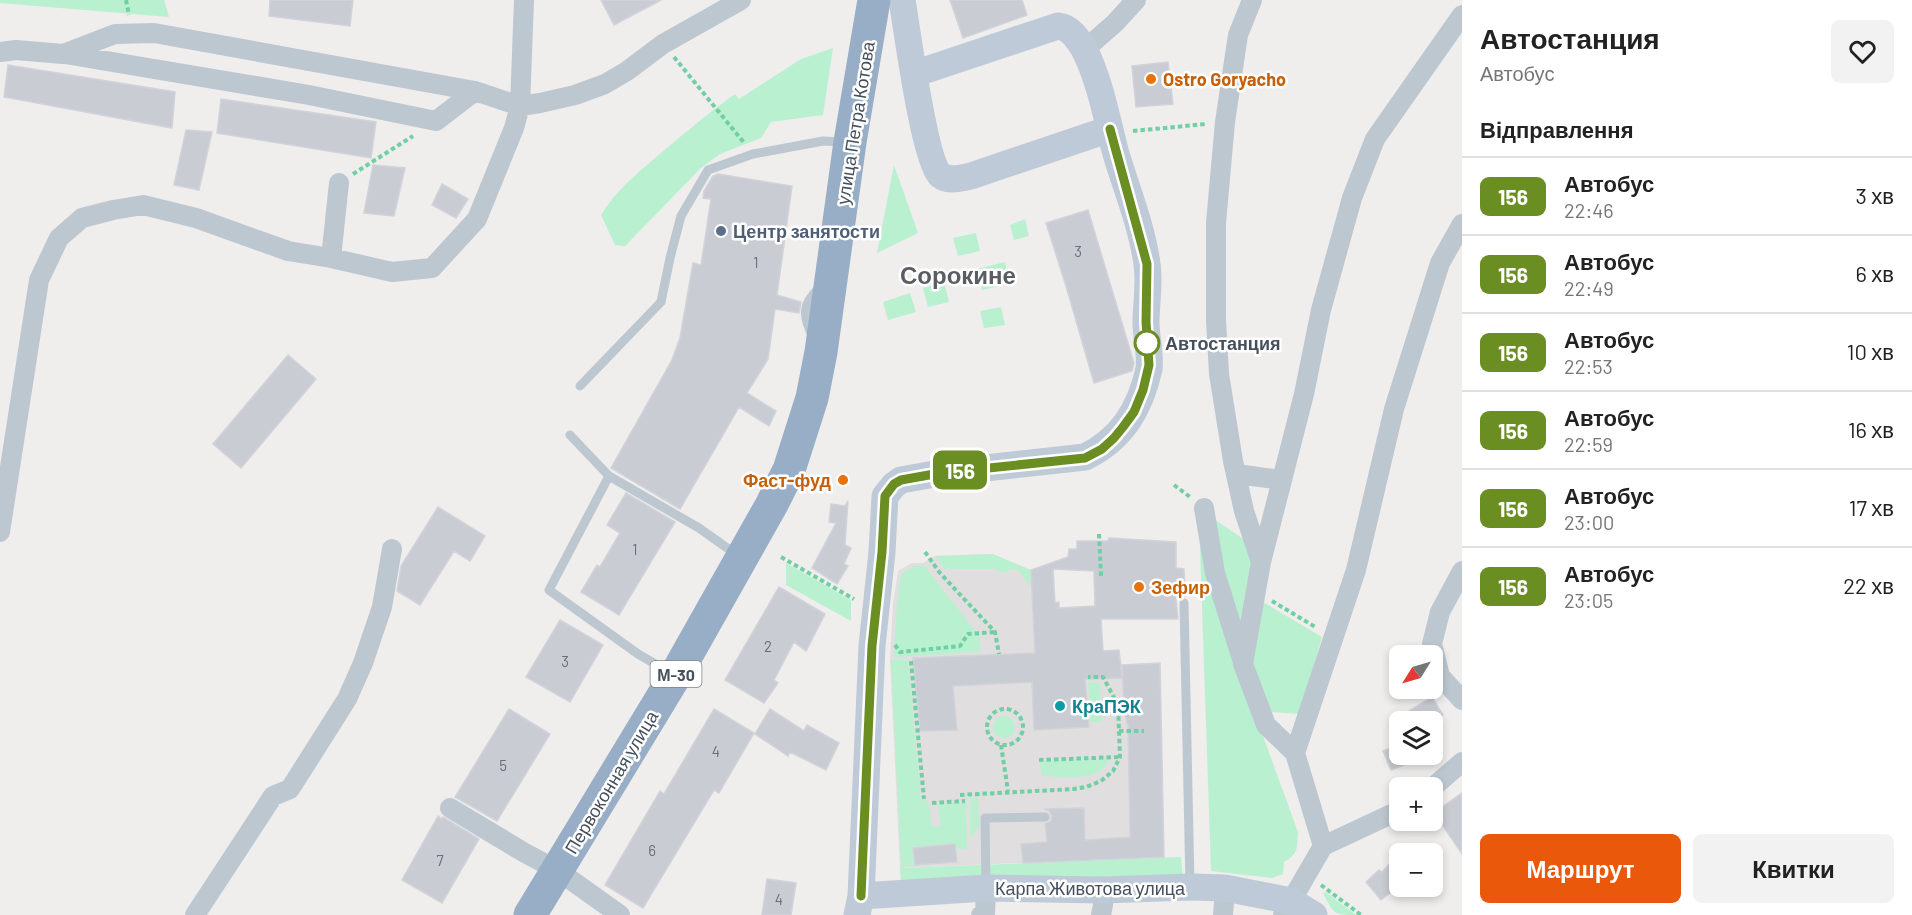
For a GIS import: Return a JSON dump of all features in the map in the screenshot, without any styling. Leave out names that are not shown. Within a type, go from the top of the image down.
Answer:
[{"type":"highway","name":"улица Петра Котова","points":[[805,424],[821,352],[850,142],[874,0]]},
{"type":"highway","name":"Первоконная улица","points":[[530,915],[675,676],[742,558],[789,470],[805,424]]},
{"type":"main road","points":[[902,0],[914,74],[933,164],[945,178],[956,179],[971,176],[1110,129]]},
{"type":"main road","points":[[859,906],[873,635],[882,552],[885,496],[894,484],[901,480],[940,473],[1085,458],[1102,449],[1114,438],[1134,412],[1143,390],[1149,365],[1146,322],[1147,264],[1110,129],[1084,50],[1070,31],[1063,26],[1058,26],[914,74]]},
{"type":"main road","name":"Карпа Животова улица","points":[[859,906],[986,906],[1101,902],[1191,887],[1314,915]]},
{"type":"street","points":[[0,532],[39,280],[59,238],[82,218],[143,205],[196,218],[288,251],[392,272],[432,268],[477,219],[514,128],[520,106],[524,0]]},
{"type":"street","points":[[63,54],[115,34],[154,33],[475,91],[520,106],[575,95],[605,84],[663,44],[741,0]]},
{"type":"street","points":[[1084,50],[1115,23],[1136,0]]},
{"type":"street","points":[[1252,0],[1238,35],[1224,122],[1216,224],[1216,320],[1219,374],[1233,461],[1244,511],[1261,562]]},
{"type":"street","points":[[1243,664],[1261,562],[1304,394],[1321,310],[1352,198],[1375,139],[1462,15]]},
{"type":"street","points":[[0,51],[63,54],[309,95],[436,121],[475,91]]},
{"type":"street","points":[[331,258],[339,183]]},
{"type":"street","points":[[1295,753],[1356,570],[1398,398],[1440,263],[1462,224]]},
{"type":"street","points":[[1237,474],[1281,480]]},
{"type":"street","points":[[1204,508],[1215,573],[1243,664],[1266,725],[1295,753],[1323,846]]},
{"type":"street","points":[[195,915],[273,796],[290,789],[347,699],[363,663],[382,607],[392,549]]},
{"type":"street","points":[[1462,571],[1440,612],[1432,644],[1440,676],[1462,700]]},
{"type":"street","points":[[1443,778],[1462,762]]},
{"type":"street","points":[[450,808],[557,870],[620,915]]},
{"type":"street","points":[[1287,908],[1323,846],[1389,815]]},
{"type":"street","points":[[1223,915],[1232,898]]},
{"type":"street","points":[[981,915],[986,906]]},
{"type":"lane","points":[[580,386],[661,302],[681,216],[708,170],[753,154],[823,141],[850,142]]},
{"type":"lane","points":[[570,435],[609,476],[699,528],[742,558]]},
{"type":"lane","points":[[609,476],[549,590],[638,654],[675,676]]},
{"type":"lane","points":[[1184,603],[1191,887]]},
{"type":"lane","points":[[986,906],[985,818],[1045,817]]},
{"type":"path","points":[[663,44],[753,154]]},
{"type":"path","points":[[339,183],[436,121]]},
{"type":"path","points":[[1136,139],[1133,130],[1180,128],[1224,122]]},
{"type":"path","points":[[1099,534],[1101,576]]},
{"type":"path","points":[[925,552],[940,573],[995,632],[999,654]]},
{"type":"path","points":[[781,557],[854,598]]},
{"type":"path","points":[[1270,599],[1333,638]]},
{"type":"path","points":[[873,635],[891,639],[900,652],[960,646],[968,634],[995,632]]},
{"type":"path","points":[[910,661],[924,799]]},
{"type":"path","points":[[960,795],[1086,787],[1101,781],[1113,771],[1120,757],[1118,705],[1103,677],[1088,677]]},
{"type":"path","points":[[1006,708],[1015,711],[1020,717],[1023,725],[1022,734],[1010,744],[1001,745],[987,734],[986,725],[990,716],[997,710],[1006,708]]},
{"type":"path","points":[[1119,731],[1144,731]]},
{"type":"path","points":[[1001,745],[1008,791]]},
{"type":"path","points":[[1039,760],[1120,757]]},
{"type":"path","points":[[932,803],[965,801]]},
{"type":"path","points":[[1306,874],[1361,915]]},
{"type":"shaded area","points":[[992,554],[1031,570],[1034,629],[1102,651],[1119,650],[1122,665],[1160,663],[1164,857],[900,868],[890,659],[893,604],[898,571],[912,563],[923,563],[934,556]]},
{"type":"green space","points":[[0,0],[164,0],[169,17],[0,3]]},
{"type":"green space","points":[[833,48],[823,115],[771,122],[761,138],[720,154],[701,168],[625,246],[615,245],[601,215],[619,191],[640,171],[735,94],[739,99],[801,59]]},
{"type":"green space","points":[[894,165],[918,233],[877,253]]},
{"type":"green space","points":[[1025,219],[1029,236],[1014,240],[1010,225]]},
{"type":"green space","points":[[976,233],[980,251],[958,256],[953,238]]},
{"type":"green space","points":[[1005,262],[1010,284],[982,290],[977,269]]},
{"type":"green space","points":[[944,282],[949,302],[928,307],[923,288]]},
{"type":"green space","points":[[910,293],[916,312],[888,320],[883,302]]},
{"type":"green space","points":[[1001,307],[1005,325],[984,328],[980,311]]},
{"type":"green space","points":[[1208,515],[1245,540],[1255,562],[1241,645]]},
{"type":"green space","points":[[1199,518],[1237,665],[1298,832],[1296,850],[1284,862],[1283,874],[1272,878],[1211,871]]},
{"type":"green space","points":[[993,554],[1030,570],[1031,586],[1018,570],[1013,569],[1002,573],[995,569],[944,569],[936,556]]},
{"type":"green space","points":[[786,563],[851,600],[851,621],[786,585]]},
{"type":"green space","points":[[924,565],[979,636],[981,652],[894,657],[901,574],[914,566]]},
{"type":"green space","points":[[1263,602],[1322,637],[1300,714],[1270,712],[1251,670]]},
{"type":"green space","points":[[891,660],[908,660],[921,800],[928,801],[932,826],[941,827],[938,804],[966,803],[967,849],[956,849],[955,843],[913,847],[914,866],[901,867]]},
{"type":"green space","points":[[1088,683],[1100,683],[1102,722],[1091,722]]},
{"type":"green space","points":[[1004,716],[1014,723],[1015,727],[1008,737],[1004,738],[994,731],[993,727],[1000,717]]},
{"type":"green space","points":[[1109,759],[1105,767],[1090,775],[1042,776],[1040,761]]},
{"type":"green space","points":[[970,797],[978,798],[979,827],[970,839]]},
{"type":"green space","points":[[1181,857],[1183,879],[901,885],[900,868]]},
{"type":"green space","points":[[1324,892],[1327,893],[1356,915],[1335,912]]},
{"type":"building","points":[[270,0],[353,0],[350,26],[269,16]]},
{"type":"building","points":[[601,0],[661,0],[614,25]]},
{"type":"building","points":[[950,0],[1022,0],[1027,15],[963,38]]},
{"type":"building","name":"Ostro Goryacho","points":[[1168,62],[1173,104],[1136,107],[1132,66]]},
{"type":"building","points":[[8,65],[175,92],[172,128],[4,97]]},
{"type":"building","points":[[221,99],[376,122],[371,158],[217,133]]},
{"type":"building","points":[[186,130],[212,132],[199,190],[174,185]]},
{"type":"building","points":[[373,165],[405,168],[394,216],[364,213]]},
{"type":"building","points":[[718,174],[792,186],[777,295],[801,302],[799,313],[775,309],[768,359],[747,393],[776,411],[769,426],[739,407],[680,509],[611,468],[672,360],[680,338],[693,263],[701,265],[711,199],[703,198],[704,191],[713,176]]},
{"type":"building","points":[[442,184],[468,199],[456,218],[432,205]]},
{"type":"building","points":[[1088,210],[1134,363],[1132,371],[1094,383],[1046,223]]},
{"type":"building","points":[[288,355],[316,379],[241,468],[213,444]]},
{"type":"building","points":[[626,493],[675,522],[619,615],[581,592],[597,565],[600,567],[620,533],[607,525]]},
{"type":"building","points":[[848,501],[845,545],[851,548],[844,564],[848,566],[837,584],[812,568],[836,523],[829,522],[831,504],[845,506]]},
{"type":"building","points":[[438,507],[485,536],[470,561],[454,551],[420,605],[397,591],[401,566]]},
{"type":"building","points":[[1109,538],[1176,542],[1176,568],[1184,569],[1185,596],[1176,599],[1178,619],[1101,619],[1103,651],[1119,650],[1122,678],[1085,679],[1089,727],[1034,730],[1032,682],[953,686],[957,730],[920,731],[913,658],[1035,653],[1031,570],[1068,557],[1069,549],[1077,549],[1077,541],[1108,541]],"holes":[[[1053,569],[1094,571],[1095,606],[1059,608],[1059,602],[1055,603]]]},
{"type":"building","points":[[779,587],[825,614],[806,651],[794,642],[774,680],[778,683],[764,703],[725,680]]},
{"type":"building","points":[[560,620],[603,645],[570,702],[526,677]]},
{"type":"building","points":[[1160,663],[1164,857],[1023,863],[1021,844],[1047,842],[1045,824],[1051,821],[1052,816],[1044,809],[1084,808],[1085,840],[1130,837],[1128,724],[1124,707],[1122,665]]},
{"type":"building","points":[[1429,699],[1433,699],[1441,711],[1409,711]]},
{"type":"building","points":[[509,709],[550,734],[497,821],[455,797]]},
{"type":"building","points":[[714,709],[754,733],[719,793],[714,790],[643,908],[605,885],[660,791],[664,794]]},
{"type":"building","points":[[770,709],[804,731],[807,725],[839,743],[826,770],[790,752],[788,756],[755,734]]},
{"type":"building","points":[[1389,749],[1389,765],[1404,765],[1391,770],[1383,751]]},
{"type":"building","points":[[1462,793],[1462,854],[1443,826],[1443,807]]},
{"type":"building","points":[[438,816],[479,839],[442,903],[402,880]]},
{"type":"building","points":[[955,844],[957,862],[915,865],[913,848]]},
{"type":"building","points":[[1389,865],[1389,894],[1381,900],[1366,882],[1379,870],[1382,872]]},
{"type":"building","points":[[767,879],[796,883],[791,915],[762,915]]},
{"type":"bus line","name":"156","points":[[861,896],[872,646],[882,552],[885,496],[894,484],[901,480],[1002,465],[1085,458],[1102,449],[1114,438],[1134,412],[1143,390],[1149,365],[1146,322],[1147,264],[1110,129]]},
{"type":"place","name":"Ostro Goryacho","points":[[1151,79]]},
{"type":"place","name":"Центр занятости","points":[[721,231]]},
{"type":"place","name":"Автостанция","points":[[1147,343]]},
{"type":"place","name":"Фаст-фуд","points":[[843,480]]},
{"type":"place","name":"Зефир","points":[[1139,587]]},
{"type":"place","name":"КраПЭК","points":[[1060,706]]},
{"type":"district","name":"Сорокине","points":[[958,274]]}]
